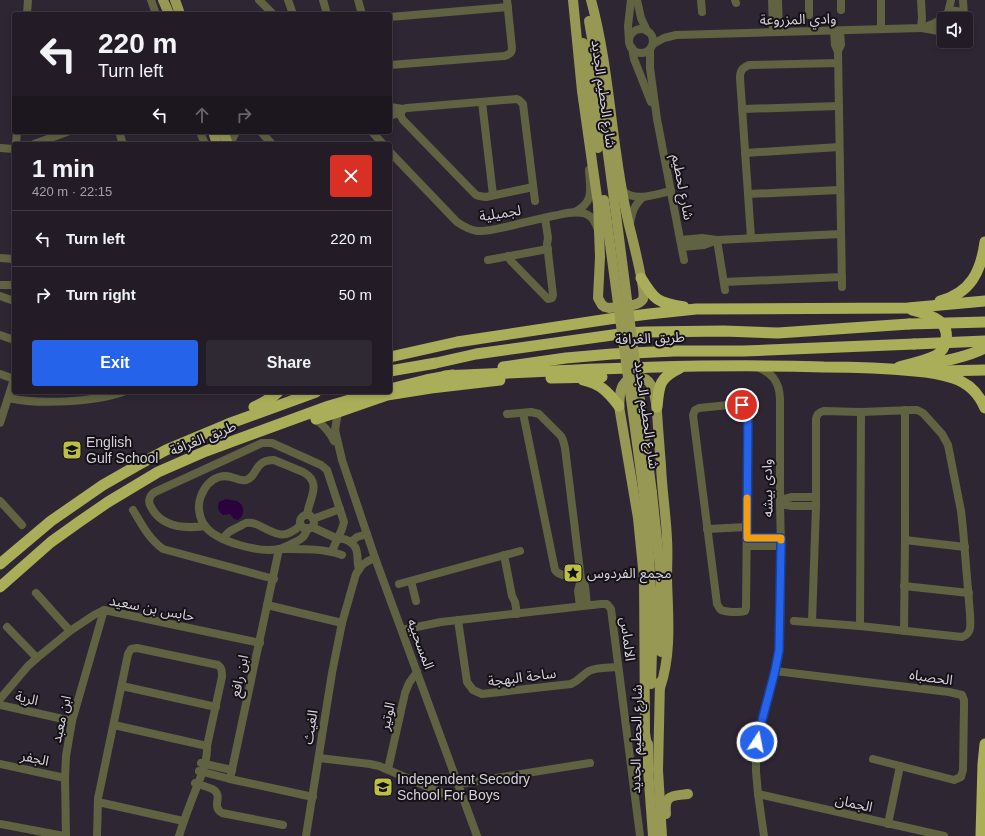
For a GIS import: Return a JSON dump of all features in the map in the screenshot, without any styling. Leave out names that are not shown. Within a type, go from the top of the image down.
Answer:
[{"type":"highway","points":[[908,308],[943,300],[963,290],[976,275],[982,258],[985,242]]},
{"type":"highway","points":[[641,278],[652,294],[660,301],[696,309]]},
{"type":"highway","points":[[392,357],[457,342],[609,319],[696,309],[908,308],[982,302]]},
{"type":"highway","points":[[893,369],[935,356],[942,350],[946,343],[947,335],[939,320],[908,308]]},
{"type":"highway","name":"طريق الغرافة","points":[[392,371],[476,354],[627,333],[724,331],[778,333],[908,324],[985,322]]},
{"type":"highway","points":[[392,370],[424,358],[490,337]]},
{"type":"highway","name":"طريق الغرافة","points":[[392,389],[445,376],[566,358],[612,354],[985,341]]},
{"type":"highway","points":[[893,369],[950,360],[985,348]]},
{"type":"highway","points":[[445,376],[665,367],[786,366],[893,369],[948,376],[960,381],[966,384],[977,394],[985,408]]},
{"type":"highway","points":[[253,434],[264,433],[315,419],[387,395],[499,380],[573,378],[656,373],[662,371],[665,367]]},
{"type":"highway","points":[[657,407],[658,391],[662,382],[667,375],[683,367]]},
{"type":"highway","points":[[921,372],[985,370]]},
{"type":"highway","points":[[573,378],[585,380],[601,387],[612,396],[619,406]]},
{"type":"highway","points":[[228,424],[246,411],[268,400],[276,394]]},
{"type":"highway","name":"طريق الغرافة","points":[[0,564],[51,521],[104,485],[166,450],[228,424],[310,394]]},
{"type":"highway","name":"طريق الغرافة","points":[[0,587],[51,542],[102,506],[158,472],[206,451],[330,406],[370,394]]},
{"type":"highway","points":[[982,836],[985,744]]},
{"type":"main road","points":[[163,0],[167,12]]},
{"type":"main road","points":[[175,0],[179,12]]},
{"type":"main road","points":[[574,0],[582,91],[598,198],[600,234],[598,298],[602,305],[609,308],[637,305],[642,301],[644,296],[622,190],[603,54],[591,0]]},
{"type":"main road","name":"شارع الحطيم الجديد","points":[[574,0],[586,60],[609,200],[648,494],[661,577],[658,770],[662,836]]},
{"type":"main road","name":"شارع الحطيم الجديد","points":[[585,0],[595,56],[609,200]]},
{"type":"main road","points":[[215,135],[226,142]]},
{"type":"main road","points":[[648,751],[645,733],[644,704],[644,578],[638,518],[619,406],[620,392],[625,382],[640,378],[649,381],[657,407],[667,539],[669,624],[666,662],[660,688]]},
{"type":"main road","name":"شارع الحطيم الجديد","points":[[648,494],[647,524],[653,619],[648,751],[653,836]]},
{"type":"main road","points":[[667,836],[666,802],[670,797],[688,794]]},
{"type":"street","points":[[27,12],[28,0]]},
{"type":"street","points":[[259,0],[271,12]]},
{"type":"street","points":[[288,0],[291,12]]},
{"type":"street","points":[[323,0],[326,12]]},
{"type":"street","points":[[358,0],[361,12]]},
{"type":"street","name":"شارع لحطيم","points":[[631,0],[628,26],[630,45],[657,119]]},
{"type":"street","points":[[637,0],[641,18],[653,37],[651,47],[645,53],[635,52],[630,45],[630,36],[639,29],[648,31]]},
{"type":"street","points":[[701,0],[702,12]]},
{"type":"street","points":[[772,0],[776,32]]},
{"type":"street","points":[[776,32],[778,0]]},
{"type":"street","points":[[809,0],[809,15]]},
{"type":"street","points":[[841,0],[841,10]]},
{"type":"street","points":[[881,0],[882,29]]},
{"type":"street","points":[[921,0],[921,28]]},
{"type":"street","points":[[947,12],[951,0]]},
{"type":"street","points":[[963,0],[964,12]]},
{"type":"street","points":[[149,12],[152,2]]},
{"type":"street","points":[[152,2],[155,12]]},
{"type":"street","points":[[392,17],[507,3],[512,48],[509,55],[504,56],[392,65]]},
{"type":"street","points":[[949,12],[960,12]]},
{"type":"street","name":"وادي المزروعة","points":[[921,28],[937,21]]},
{"type":"street","name":"وادي المزروعة","points":[[648,31],[676,35],[921,28],[937,31]]},
{"type":"street","points":[[837,31],[841,45],[838,52],[838,106],[842,288]]},
{"type":"street","name":"وادي المزروعة","points":[[651,47],[664,38],[676,35]]},
{"type":"street","name":"شارع لحطيم","points":[[651,47],[650,68],[657,119],[684,260]]},
{"type":"street","points":[[751,238],[740,74],[748,65],[838,63]]},
{"type":"street","points":[[392,115],[407,108],[517,99],[522,101],[535,201]]},
{"type":"street","points":[[482,102],[493,195]]},
{"type":"street","points":[[742,109],[838,106]]},
{"type":"street","points":[[392,108],[402,111]]},
{"type":"street","points":[[402,111],[401,116],[403,120],[476,195],[482,197],[533,187]]},
{"type":"street","points":[[40,142],[62,134]]},
{"type":"street","points":[[263,134],[270,142]]},
{"type":"street","points":[[374,134],[381,142]]},
{"type":"street","points":[[745,153],[839,147]]},
{"type":"street","points":[[0,148],[12,149]]},
{"type":"street","name":"لجميلية","points":[[392,154],[458,222],[463,226],[477,231],[488,231],[574,212],[583,208],[589,199],[590,192],[589,162],[591,150]]},
{"type":"street","points":[[622,190],[634,197],[643,197],[671,191]]},
{"type":"street","points":[[748,194],[840,190]]},
{"type":"street","points":[[630,228],[633,210],[643,197]]},
{"type":"street","points":[[574,212],[583,213],[590,216],[595,222],[600,234]]},
{"type":"street","points":[[508,256],[511,261],[548,299],[553,297],[548,247],[544,237],[543,218]]},
{"type":"street","points":[[681,243],[702,238],[717,240],[841,234]]},
{"type":"street","points":[[717,240],[724,286],[842,277]]},
{"type":"street","points":[[488,260],[548,247]]},
{"type":"street","points":[[0,258],[12,259]]},
{"type":"street","points":[[0,285],[12,285]]},
{"type":"street","points":[[0,296],[12,300]]},
{"type":"street","points":[[0,335],[12,339]]},
{"type":"street","name":"وادى بيشه","points":[[754,366],[766,371],[773,377],[778,385],[780,398],[780,639],[775,671],[757,742],[756,757],[758,794],[764,836]]},
{"type":"street","points":[[0,374],[12,378]]},
{"type":"street","points":[[0,423],[12,387]]},
{"type":"street","points":[[9,398],[25,401],[60,401],[94,398],[113,394]]},
{"type":"street","points":[[738,404],[745,406],[748,412],[747,527],[746,609],[741,612],[721,610],[717,604],[693,418],[693,412],[696,409],[738,404]]},
{"type":"street","points":[[794,621],[860,626],[962,637],[966,636],[969,632],[969,593],[966,547],[961,511],[946,441],[942,434],[923,414],[917,410],[861,412],[824,410],[816,416],[816,506],[812,622]]},
{"type":"street","points":[[904,631],[906,540],[905,410]]},
{"type":"street","name":"المسحبيه","points":[[338,412],[335,430],[342,460]]},
{"type":"street","points":[[507,414],[534,412],[541,415],[561,436],[564,444],[580,576],[578,591],[584,606]]},
{"type":"street","points":[[860,626],[861,412]]},
{"type":"street","points":[[523,413],[555,570],[562,575],[580,576]]},
{"type":"street","name":"المسحبيه","points":[[315,419],[322,423],[330,433],[342,460],[375,558],[477,836]]},
{"type":"street","points":[[205,526],[184,527],[166,523],[154,512],[150,504],[150,496],[155,492],[262,442],[272,443],[326,468],[344,522],[340,537],[332,552]]},
{"type":"street","points":[[291,467],[297,454]]},
{"type":"street","points":[[279,549],[300,540],[305,535],[309,523],[308,507],[314,492],[314,484],[310,477],[279,461],[269,460],[260,464],[252,477],[249,479],[241,480],[231,476],[225,476],[219,477],[208,484],[200,498],[200,517],[205,526],[223,538],[240,545],[261,549],[316,550],[342,555]]},
{"type":"street","points":[[215,464],[219,477]]},
{"type":"street","points":[[780,502],[792,497],[816,497]]},
{"type":"street","points":[[0,501],[22,526]]},
{"type":"street","points":[[780,502],[792,506],[816,506]]},
{"type":"street","points":[[223,538],[228,532],[244,523],[252,522],[277,534],[281,535],[290,533],[340,509]]},
{"type":"street","points":[[133,510],[150,538],[162,549],[274,579]]},
{"type":"street","points":[[309,523],[351,542],[356,549],[359,569]]},
{"type":"street","points":[[238,527],[240,545]]},
{"type":"street","points":[[707,529],[747,527]]},
{"type":"street","points":[[351,542],[367,534]]},
{"type":"street","points":[[906,540],[966,547]]},
{"type":"street","points":[[747,542],[781,542]]},
{"type":"street","name":"ابن رافع","points":[[230,779],[274,579],[279,549]]},
{"type":"street","points":[[399,584],[520,551]]},
{"type":"street","points":[[504,555],[512,596],[511,602],[515,614]]},
{"type":"street","points":[[359,569],[368,560],[375,558]]},
{"type":"street","name":"الغيث","points":[[306,836],[332,673],[342,623],[354,580],[359,569]]},
{"type":"street","points":[[411,581],[416,601]]},
{"type":"street","points":[[904,586],[969,593]]},
{"type":"street","points":[[36,593],[70,631]]},
{"type":"street","name":"الالماس","points":[[402,630],[458,620],[604,603],[610,606],[640,836]]},
{"type":"street","points":[[267,606],[342,623]]},
{"type":"street","name":"حابس بن سعيد","points":[[1,696],[37,658],[70,631],[94,614],[104,610],[260,643]]},
{"type":"street","name":"ابن معبد","points":[[65,836],[66,756],[72,721],[104,610]]},
{"type":"street","name":"ساحة البهجة","points":[[458,620],[467,682],[473,690],[482,694],[571,684],[577,682],[588,671],[618,667]]},
{"type":"street","points":[[7,627],[37,658]]},
{"type":"street","points":[[97,836],[99,793],[128,654],[134,648],[218,665],[222,670],[216,707],[207,746],[203,754],[202,768],[186,809],[179,836]]},
{"type":"street","name":"الحصباه","points":[[775,671],[949,692],[962,695],[964,707],[963,770],[961,777],[954,780],[873,760]]},
{"type":"street","name":"الوتير","points":[[388,770],[405,693],[409,683],[417,672]]},
{"type":"street","points":[[122,686],[216,707]]},
{"type":"street","name":"الرية","points":[[0,705],[72,721]]},
{"type":"street","points":[[114,725],[207,746]]},
{"type":"street","points":[[319,758],[379,766],[449,796]]},
{"type":"street","points":[[458,784],[590,763]]},
{"type":"street","name":"الجفر","points":[[0,764],[65,778]]},
{"type":"street","points":[[888,824],[900,766]]},
{"type":"street","points":[[202,768],[232,770]]},
{"type":"street","points":[[202,768],[230,779],[313,796]]},
{"type":"street","points":[[197,784],[216,791],[218,796],[216,806],[222,813],[283,825]]},
{"type":"street","name":"الجمان","points":[[758,794],[944,836]]},
{"type":"street","points":[[98,802],[184,821]]},
{"type":"street","points":[[0,824],[65,836]]},
{"type":"shaded area","points":[[226,499],[237,501],[242,505],[243,513],[238,520],[234,519],[230,514],[223,515],[219,511],[219,502]]},
{"type":"slow traffic","points":[[747,498],[747,538],[781,538],[781,540]]},
{"type":"place","name":"English Gulf School","points":[[72,450]]},
{"type":"place","name":"مجمع الفردوس","points":[[573,573]]},
{"type":"place","name":"Independent Secodry School For Boys","points":[[383,787]]},
{"type":"route","points":[[742,405],[747,408],[748,412],[747,538],[781,538],[780,639],[778,660],[757,742]]}]
